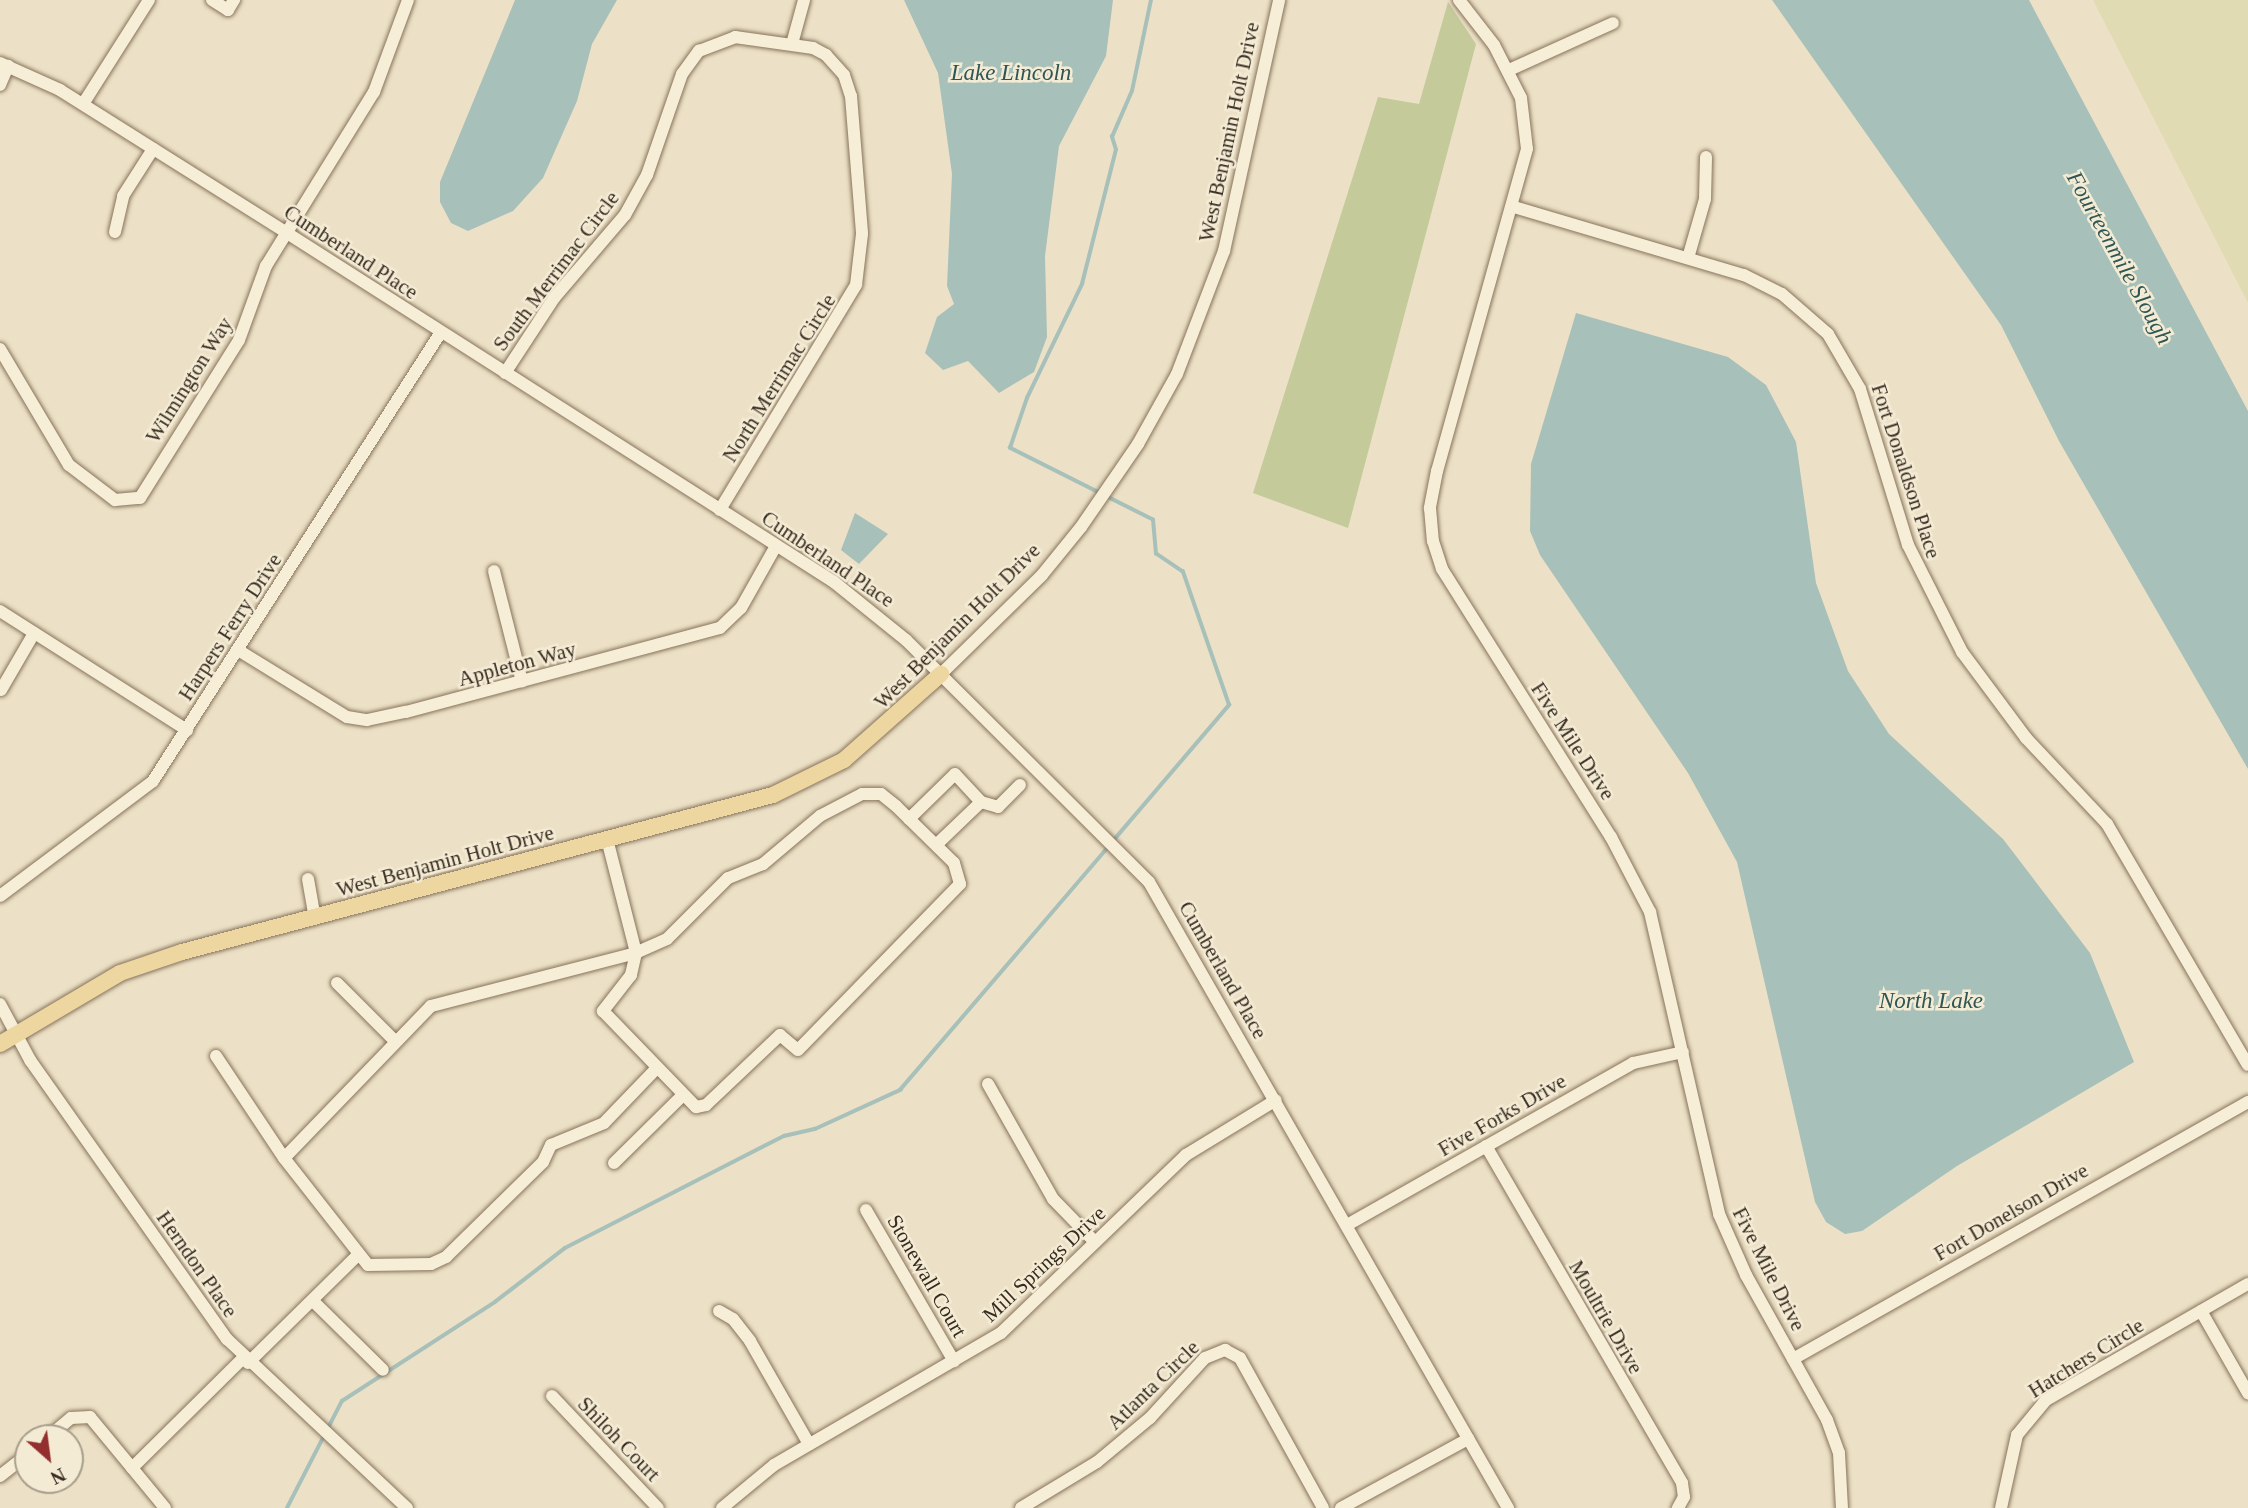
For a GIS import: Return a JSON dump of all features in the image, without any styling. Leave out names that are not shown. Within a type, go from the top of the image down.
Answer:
[{"type":"main road","name":"West Benjamin Holt Drive","points":[[0,1044],[120,973],[315,917],[734,807],[812,779],[870,740],[941,674]]},
{"type":"street","points":[[83,104],[149,0]]},
{"type":"street","points":[[212,0],[228,10],[234,0]]},
{"type":"street","name":"Wilmington Way","points":[[0,349],[57,452],[115,500],[131,502],[145,491],[239,340],[261,276],[374,92],[408,0]]},
{"type":"street","points":[[792,44],[804,0]]},
{"type":"street","name":"West Benjamin Holt Drive","points":[[941,674],[1041,575],[1080,527],[1133,453],[1177,374],[1224,251],[1279,0]]},
{"type":"street","name":"Five Mile Drive","points":[[1459,0],[1509,71],[1527,128],[1525,166],[1437,471],[1430,508],[1433,541],[1456,593],[1633,874],[1664,960],[1719,1214],[1834,1437],[1842,1508]]},
{"type":"street","points":[[1509,71],[1613,23]]},
{"type":"street","name":"South Merrimac Circle","points":[[505,373],[554,298],[625,215],[647,175],[682,74],[694,56],[728,37],[792,44]]},
{"type":"street","name":"North Merrimac Circle","points":[[720,510],[844,312],[860,264],[848,85],[826,55],[792,44]]},
{"type":"street","points":[[0,85],[4,65]]},
{"type":"street","name":"Cumberland Place","points":[[4,65],[83,104],[861,601],[941,674],[1149,882],[1508,1508]]},
{"type":"street","points":[[115,232],[124,196],[153,149]]},
{"type":"street","points":[[1688,258],[1705,199],[1706,157]]},
{"type":"street","name":"Fort Donaldson Place","points":[[1514,207],[1744,275],[1782,294],[1833,342],[1860,389],[1908,545],[1962,652],[2026,737],[2107,824],[2248,1065]]},
{"type":"street","name":"Harpers Ferry Drive","points":[[0,896],[144,792],[187,730],[441,332]]},
{"type":"street","name":"Appleton Way","points":[[238,650],[338,713],[362,720],[522,682],[720,628],[741,608],[776,546]]},
{"type":"street","points":[[494,571],[522,682]]},
{"type":"street","points":[[0,611],[187,730]]},
{"type":"street","points":[[1,690],[34,633]]},
{"type":"street","points":[[909,819],[955,774],[981,802],[998,807],[1020,785]]},
{"type":"street","points":[[284,1158],[438,1002],[636,953],[667,939],[728,878],[763,864],[820,816],[862,794],[881,794],[909,819],[954,863],[960,884],[798,1050],[780,1035],[706,1105],[696,1107],[656,1069],[603,1011],[631,975],[636,953],[607,839]]},
{"type":"street","points":[[936,845],[981,802]]},
{"type":"street","name":"West Benjamin Holt Drive","points":[[308,879],[315,917]]},
{"type":"street","points":[[337,983],[396,1042]]},
{"type":"street","name":"Herndon Place","points":[[0,1004],[81,1134],[246,1360],[407,1508]]},
{"type":"street","name":"Five Forks Drive","points":[[1347,1225],[1633,1063],[1683,1052]]},
{"type":"street","points":[[216,1056],[284,1158],[358,1255],[368,1265],[388,1268],[431,1265],[446,1256],[542,1162],[551,1145],[597,1129],[656,1069]]},
{"type":"street","points":[[988,1084],[1053,1199],[1095,1241]]},
{"type":"street","points":[[614,1163],[682,1095]]},
{"type":"street","name":"Mill Springs Drive","points":[[722,1508],[810,1444],[954,1362],[1023,1315],[1095,1241],[1186,1155],[1276,1100]]},
{"type":"street","name":"Fort Donelson Drive","points":[[1793,1359],[2248,1102]]},
{"type":"street","name":"Moultrie Drive","points":[[1486,1146],[1682,1483],[1684,1497],[1678,1508]]},
{"type":"street","name":"Stonewall Court","points":[[866,1210],[954,1362]]},
{"type":"street","points":[[132,1468],[313,1301],[358,1255]]},
{"type":"street","name":"Hatchers Circle","points":[[2001,1508],[2013,1446],[2030,1415],[2059,1392],[2248,1284]]},
{"type":"street","points":[[313,1301],[383,1370]]},
{"type":"street","points":[[719,1311],[733,1319],[750,1341],[810,1444]]},
{"type":"street","points":[[2201,1311],[2248,1394]]},
{"type":"street","name":"Atlanta Circle","points":[[1021,1508],[1097,1462],[1150,1418],[1205,1359],[1225,1350],[1240,1358],[1323,1508]]},
{"type":"street","name":"Shiloh Court","points":[[552,1395],[659,1508]]},
{"type":"street","points":[[68,1424],[83,1414],[96,1422],[165,1508]]},
{"type":"street","points":[[1341,1508],[1468,1439]]},
{"type":"street","points":[[0,1476],[14,1465]]},
{"type":"shaded area","points":[[2093,0],[2248,0],[2248,303]]},
{"type":"green space","points":[[1448,2],[1476,44],[1348,528],[1253,493],[1378,97],[1419,104]]},
{"type":"water","points":[[515,0],[617,0],[592,44],[577,101],[543,178],[513,211],[468,231],[451,223],[440,202],[440,182]]},
{"type":"water","name":"Lake Lincoln","points":[[904,0],[1113,0],[1106,56],[1059,146],[1045,256],[1047,337],[1034,372],[999,393],[968,361],[943,370],[925,353],[937,317],[954,304],[947,286],[952,174],[938,73]]},
{"type":"water","name":"Fourteenmile Slough","points":[[1772,0],[2029,0],[2248,411],[2248,769],[2059,441],[2001,325]]},
{"type":"water","name":"North Lake","points":[[1576,313],[1728,357],[1766,385],[1796,442],[1816,583],[1848,671],[1889,734],[2003,839],[2090,953],[2134,1062],[1957,1166],[1862,1231],[1845,1234],[1826,1222],[1815,1202],[1737,862],[1688,773],[1540,555],[1530,531],[1531,464]]},
{"type":"water","points":[[855,513],[888,534],[859,564],[841,550]]},
{"type":"waterway","points":[[1113,841],[1229,705],[1183,572],[1156,554],[1153,520],[1010,448],[1027,398],[1082,284],[1116,150],[1112,137],[1132,91],[1151,0]]},
{"type":"waterway","points":[[287,1508],[342,1401],[495,1302],[565,1248],[784,1136],[815,1129],[900,1090],[1108,847]]}]
